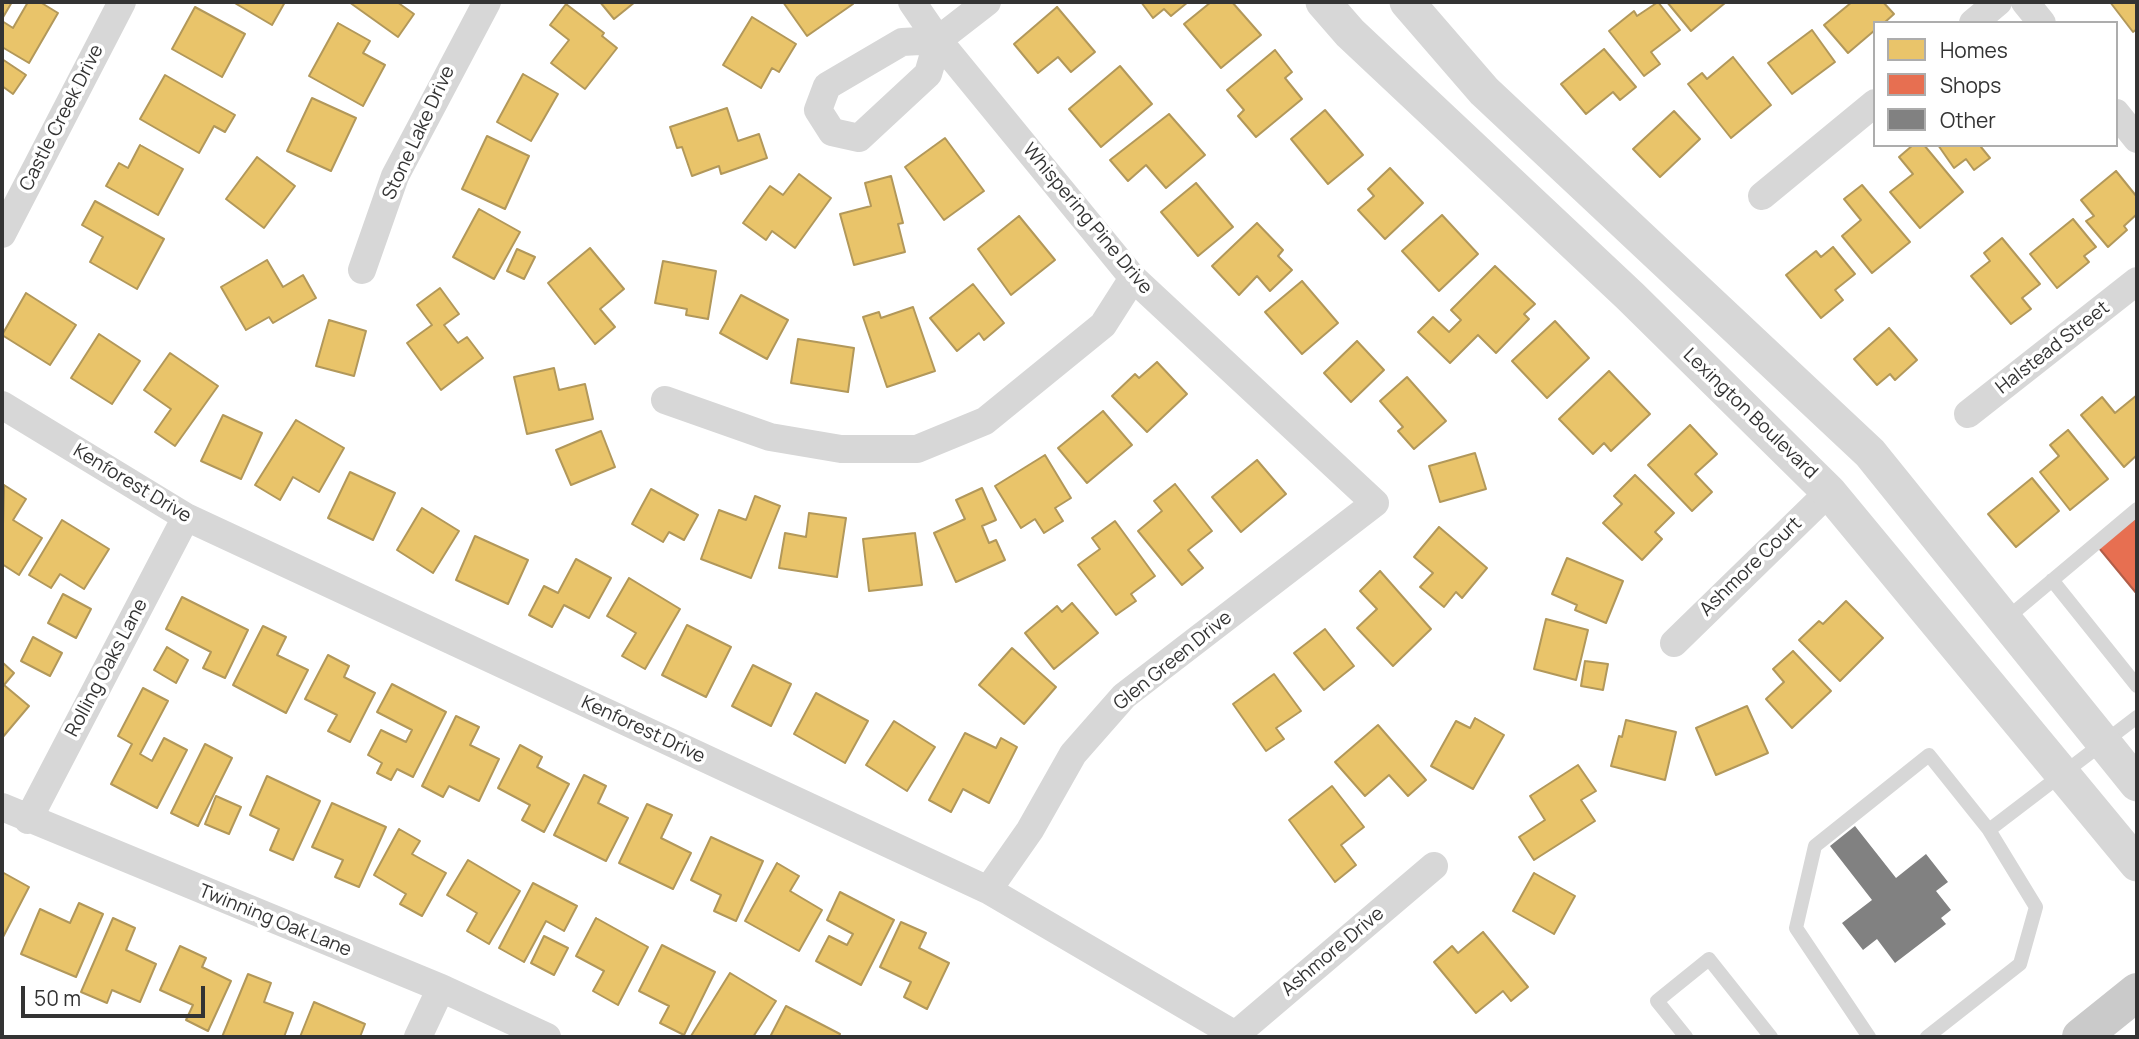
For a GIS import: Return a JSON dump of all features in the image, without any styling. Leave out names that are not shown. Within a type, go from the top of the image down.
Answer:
[{"type":"main road","points":[[2081,1037],[2137,992]]},
{"type":"street","name":"Castle Creek Drive","points":[[2,234],[122,2]]},
{"type":"street","name":"Stone Lake Drive","points":[[362,270],[395,176],[486,2]]},
{"type":"street","name":"Whispering Pine Drive","points":[[912,2],[938,40],[1133,278],[1375,503]]},
{"type":"street","points":[[938,40],[987,2]]},
{"type":"street","name":"Lexington Boulevard","points":[[1323,2],[1350,33],[1829,492],[2065,773],[2137,864]]},
{"type":"street","points":[[1407,2],[1484,91],[1870,453],[2137,784]]},
{"type":"street","points":[[1975,21],[1998,2]]},
{"type":"street","points":[[2025,2],[2040,21]]},
{"type":"street","points":[[1762,196],[1873,105]]},
{"type":"street","points":[[2118,115],[2137,139]]},
{"type":"street","points":[[1531,205],[1566,167]]},
{"type":"street","points":[[665,400],[770,437],[841,449],[917,449],[985,421],[1103,325],[1133,278]]},
{"type":"street","name":"Halstead Street","points":[[1968,414],[2137,281]]},
{"type":"street","name":"Kenforest Drive","points":[[2,405],[186,517],[988,890],[1236,1036]]},
{"type":"street","name":"Ashmore Court","points":[[1674,643],[1829,492]]},
{"type":"street","name":"Glen Green Drive","points":[[988,890],[1030,830],[1073,754],[1124,696],[1375,503]]},
{"type":"street","name":"Rolling Oaks Lane","points":[[28,820],[186,517]]},
{"type":"street","points":[[1888,561],[1929,524]]},
{"type":"street","name":"Twinning Oak Lane","points":[[2,807],[28,820],[441,988],[547,1037]]},
{"type":"street","name":"Ashmore Drive","points":[[1236,1036],[1434,866]]},
{"type":"street","points":[[418,1037],[441,988]]},
{"type":"lane","points":[[2006,619],[2137,509]]},
{"type":"lane","points":[[2052,580],[2137,686]]},
{"type":"lane","points":[[1989,830],[2137,717]]},
{"type":"lane","points":[[1869,1037],[1797,928],[1815,846],[1929,755],[1989,830],[2036,906],[2020,964],[1927,1037]]},
{"type":"lane","points":[[1686,1037],[1657,1001],[1709,959],[1771,1037]]},
{"type":"building: Homes","points":[[2,2],[12,2],[2,19]]},
{"type":"building: Homes","points":[[28,2],[40,2],[58,13],[29,63],[2,47],[2,21],[13,28]]},
{"type":"building: Homes","points":[[233,2],[285,2],[272,25]]},
{"type":"building: Homes","points":[[349,2],[397,2],[414,14],[398,37]]},
{"type":"building: Homes","points":[[600,2],[635,2],[614,19]]},
{"type":"building: Homes","points":[[783,2],[851,2],[853,4],[807,36]]},
{"type":"building: Homes","points":[[1141,2],[1188,2],[1171,16],[1164,9],[1153,18]]},
{"type":"building: Homes","points":[[1211,2],[1232,2],[1261,35],[1221,68],[1184,24]]},
{"type":"building: Homes","points":[[1658,2],[1680,30],[1651,52],[1660,64],[1644,76],[1609,31],[1634,11],[1637,16]]},
{"type":"building: Homes","points":[[1667,2],[1724,2],[1725,3],[1691,31]]},
{"type":"building: Homes","points":[[1852,2],[1883,2],[1894,14],[1886,21],[1873,21],[1873,32],[1848,53],[1824,25]]},
{"type":"building: Homes","points":[[2110,2],[2137,2],[2137,29],[2133,32]]},
{"type":"building: Homes","points":[[566,4],[604,33],[602,36],[617,48],[585,89],[551,63],[569,40],[550,25]]},
{"type":"building: Homes","points":[[195,7],[245,34],[222,77],[172,49]]},
{"type":"building: Homes","points":[[1057,7],[1095,52],[1071,72],[1058,57],[1038,73],[1014,44]]},
{"type":"building: Homes","points":[[752,17],[796,44],[779,72],[772,68],[761,88],[723,65]]},
{"type":"building: Homes","points":[[338,23],[370,41],[363,53],[385,65],[363,106],[309,76]]},
{"type":"building: Homes","points":[[1812,30],[1835,62],[1792,94],[1768,63]]},
{"type":"building: Homes","points":[[1604,49],[1636,87],[1620,100],[1613,92],[1586,114],[1561,84]]},
{"type":"building: Homes","points":[[1275,50],[1292,72],[1285,78],[1302,99],[1256,137],[1238,116],[1244,110],[1227,90]]},
{"type":"building: Homes","points":[[1733,57],[1771,105],[1731,138],[1688,84],[1702,73],[1707,79]]},
{"type":"building: Homes","points":[[2,59],[26,75],[13,94],[2,86]]},
{"type":"building: Homes","points":[[1120,66],[1152,104],[1101,147],[1069,109]]},
{"type":"building: Homes","points":[[523,74],[558,94],[531,141],[497,122]]},
{"type":"building: Homes","points":[[165,75],[235,115],[225,132],[214,126],[199,153],[140,119]]},
{"type":"building: Homes","points":[[312,98],[356,118],[331,171],[287,151]]},
{"type":"building: Homes","points":[[727,108],[738,141],[759,134],[767,158],[721,174],[719,166],[692,176],[682,147],[677,148],[670,127]]},
{"type":"building: Homes","points":[[1325,110],[1363,155],[1328,184],[1291,139]]},
{"type":"building: Homes","points":[[1674,111],[1700,139],[1660,177],[1633,149]]},
{"type":"building: Homes","points":[[1169,114],[1205,155],[1166,188],[1146,165],[1128,181],[1110,160]]},
{"type":"building: Homes","points":[[487,136],[529,156],[505,209],[462,189]]},
{"type":"building: Homes","points":[[945,138],[984,191],[944,220],[905,167]]},
{"type":"building: Homes","points":[[140,145],[183,169],[158,215],[106,186],[119,163],[128,168]]},
{"type":"building: Homes","points":[[1911,147],[1926,147],[1963,192],[1920,228],[1890,192],[1913,174],[1899,157]]},
{"type":"building: Homes","points":[[1939,147],[1981,147],[1990,158],[1974,170],[1966,159],[1954,168]]},
{"type":"building: Homes","points":[[257,157],[295,186],[264,228],[226,199]]},
{"type":"building: Homes","points":[[1390,168],[1423,203],[1385,239],[1358,210],[1374,196],[1368,189]]},
{"type":"building: Homes","points":[[2116,171],[2137,197],[2137,214],[2124,226],[2127,230],[2108,247],[2086,221],[2094,216],[2081,200]]},
{"type":"building: Homes","points":[[799,174],[831,198],[795,248],[772,231],[766,240],[743,223],[770,186],[783,195]]},
{"type":"building: Homes","points":[[891,176],[903,223],[898,224],[905,252],[854,265],[840,214],[871,206],[865,183]]},
{"type":"building: Homes","points":[[1196,183],[1233,227],[1198,256],[1161,212]]},
{"type":"building: Homes","points":[[1862,185],[1910,242],[1872,273],[1842,236],[1861,220],[1844,199]]},
{"type":"building: Homes","points":[[95,201],[164,239],[137,289],[90,262],[103,237],[82,225]]},
{"type":"building: Homes","points":[[479,209],[520,232],[494,279],[453,257]]},
{"type":"building: Homes","points":[[1442,215],[1478,254],[1439,291],[1402,251]]},
{"type":"building: Homes","points":[[1019,216],[1055,260],[1011,295],[978,249]]},
{"type":"building: Homes","points":[[2073,219],[2096,247],[2084,256],[2089,262],[2057,288],[2030,254]]},
{"type":"building: Homes","points":[[1257,223],[1283,250],[1278,256],[1292,270],[1270,291],[1257,276],[1239,295],[1212,266]]},
{"type":"building: Homes","points":[[2002,238],[2040,284],[2022,298],[2031,309],[2011,324],[1971,276],[1990,261],[1984,253]]},
{"type":"building: Homes","points":[[1833,247],[1855,274],[1835,290],[1843,300],[1821,318],[1786,275],[1816,251],[1821,257]]},
{"type":"building: Homes","points":[[590,248],[624,289],[600,309],[615,327],[595,344],[548,283]]},
{"type":"building: Homes","points":[[517,249],[535,257],[524,279],[507,271]]},
{"type":"building: Homes","points":[[267,260],[283,287],[303,275],[316,298],[273,323],[269,317],[246,330],[221,287]]},
{"type":"building: Homes","points":[[663,261],[716,271],[708,319],[686,315],[687,309],[655,303]]},
{"type":"building: Homes","points":[[1495,266],[1535,304],[1524,314],[1529,319],[1496,353],[1478,335],[1450,363],[1418,332],[1433,317],[1449,332],[1461,320],[1451,310]]},
{"type":"building: Homes","points":[[1302,281],[1338,323],[1302,354],[1265,312]]},
{"type":"building: Homes","points":[[973,284],[1004,323],[984,340],[979,333],[957,351],[930,318]]},
{"type":"building: Homes","points":[[440,288],[459,314],[444,325],[458,343],[467,337],[483,358],[441,390],[407,343],[432,325],[417,305]]},
{"type":"building: Homes","points":[[26,293],[76,325],[50,365],[2,335]]},
{"type":"building: Homes","points":[[741,295],[788,320],[767,359],[720,333]]},
{"type":"building: Homes","points":[[913,307],[935,371],[887,387],[863,317],[879,312],[881,318]]},
{"type":"building: Homes","points":[[329,320],[366,331],[354,376],[316,366]]},
{"type":"building: Homes","points":[[1555,321],[1589,358],[1547,398],[1512,361]]},
{"type":"building: Homes","points":[[1889,328],[1917,360],[1895,380],[1890,374],[1877,385],[1854,359]]},
{"type":"building: Homes","points":[[99,334],[140,361],[112,404],[71,378]]},
{"type":"building: Homes","points":[[798,339],[854,348],[848,392],[791,383]]},
{"type":"building: Homes","points":[[1357,341],[1384,370],[1351,402],[1324,373]]},
{"type":"building: Homes","points":[[170,353],[218,386],[175,446],[155,432],[171,409],[144,390]]},
{"type":"building: Homes","points":[[1157,362],[1187,394],[1147,432],[1112,396],[1135,374],[1139,378]]},
{"type":"building: Homes","points":[[554,368],[559,390],[585,384],[593,419],[527,434],[514,377]]},
{"type":"building: Homes","points":[[1609,371],[1650,414],[1611,451],[1604,443],[1593,454],[1559,419]]},
{"type":"building: Homes","points":[[1407,377],[1446,421],[1414,449],[1398,431],[1403,427],[1380,401]]},
{"type":"building: Homes","points":[[2137,395],[2137,455],[2124,467],[2081,415],[2102,397],[2115,413]]},
{"type":"building: Homes","points":[[1103,411],[1132,445],[1087,483],[1058,448]]},
{"type":"building: Homes","points":[[223,415],[262,433],[241,479],[201,461]]},
{"type":"building: Homes","points":[[296,420],[344,448],[319,492],[293,477],[280,500],[255,485]]},
{"type":"building: Homes","points":[[1690,425],[1717,454],[1695,474],[1712,492],[1692,511],[1648,465]]},
{"type":"building: Homes","points":[[2068,430],[2108,479],[2070,510],[2040,472],[2059,456],[2050,445]]},
{"type":"building: Homes","points":[[601,431],[615,467],[571,485],[556,450]]},
{"type":"building: Homes","points":[[1475,453],[1486,489],[1440,502],[1429,466]]},
{"type":"building: Homes","points":[[1045,455],[1071,498],[1055,508],[1063,521],[1044,533],[1035,519],[1021,528],[995,486]]},
{"type":"building: Homes","points":[[1257,460],[1286,494],[1241,532],[1212,497]]},
{"type":"building: Homes","points":[[350,472],[395,493],[373,540],[328,518]]},
{"type":"building: Homes","points":[[1635,475],[1674,513],[1655,532],[1662,539],[1642,560],[1603,523],[1622,504],[1614,496]]},
{"type":"building: Homes","points":[[2032,478],[2059,511],[2016,547],[1988,514]]},
{"type":"building: Homes","points":[[1175,484],[1212,531],[1188,550],[1203,568],[1182,585],[1138,531],[1162,511],[1154,501]]},
{"type":"building: Homes","points":[[4,485],[26,499],[13,520],[42,538],[19,575],[2,564]]},
{"type":"building: Homes","points":[[982,488],[996,520],[982,526],[989,543],[996,540],[1005,560],[956,582],[934,533],[965,519],[956,500]]},
{"type":"building: Homes","points":[[651,489],[698,515],[684,540],[669,532],[663,542],[632,524]]},
{"type":"building: Homes","points":[[755,496],[780,506],[751,578],[701,559],[719,510],[746,520]]},
{"type":"building: Homes","points":[[422,508],[459,531],[433,573],[397,550]]},
{"type":"building: Homes","points":[[809,513],[846,518],[837,577],[779,568],[785,533],[806,537]]},
{"type":"building: Homes","points":[[62,520],[109,549],[84,589],[60,574],[51,588],[29,575]]},
{"type":"building: Homes","points":[[1115,521],[1155,576],[1131,594],[1136,601],[1116,615],[1078,565],[1100,549],[1092,538]]},
{"type":"building: Homes","points":[[1439,527],[1487,568],[1462,598],[1456,592],[1444,607],[1420,587],[1433,573],[1414,557]]},
{"type":"building: Homes","points":[[915,533],[922,585],[869,591],[863,539]]},
{"type":"building: Homes","points":[[475,536],[528,560],[508,604],[456,580]]},
{"type":"building: Homes","points":[[1567,558],[1623,581],[1606,623],[1575,610],[1577,605],[1552,594]]},
{"type":"building: Homes","points":[[576,559],[611,578],[589,618],[564,605],[552,627],[529,615],[544,586],[558,593]]},
{"type":"building: Homes","points":[[1380,571],[1431,629],[1393,666],[1357,628],[1377,609],[1360,591]]},
{"type":"building: Homes","points":[[629,578],[680,609],[645,669],[622,656],[636,633],[607,616]]},
{"type":"building: Homes","points":[[63,594],[91,609],[76,638],[48,623]]},
{"type":"building: Homes","points":[[182,597],[248,630],[225,678],[203,668],[211,652],[166,629]]},
{"type":"building: Homes","points":[[1846,601],[1883,638],[1840,681],[1799,640],[1819,621],[1823,624]]},
{"type":"building: Homes","points":[[1072,603],[1098,633],[1054,669],[1025,633],[1057,606],[1062,612]]},
{"type":"building: Homes","points":[[1546,619],[1588,630],[1576,680],[1534,669]]},
{"type":"building: Homes","points":[[687,625],[731,647],[706,697],[662,675]]},
{"type":"building: Homes","points":[[263,626],[286,637],[277,655],[308,670],[286,713],[233,685]]},
{"type":"building: Homes","points":[[1325,629],[1354,666],[1324,690],[1294,653]]},
{"type":"building: Homes","points":[[33,637],[62,653],[50,676],[21,661]]},
{"type":"building: Homes","points":[[167,647],[188,660],[176,683],[154,670]]},
{"type":"building: Homes","points":[[1012,648],[1056,687],[1024,724],[979,685]]},
{"type":"building: Homes","points":[[1793,651],[1831,691],[1792,728],[1766,699],[1784,682],[1773,669]]},
{"type":"building: Homes","points":[[328,655],[349,666],[344,677],[375,693],[350,742],[328,731],[337,715],[305,699]]},
{"type":"building: Homes","points":[[1585,661],[1608,664],[1603,690],[1581,686]]},
{"type":"building: Homes","points":[[2,662],[14,673],[4,685],[29,706],[2,738]]},
{"type":"building: Homes","points":[[753,665],[791,684],[771,726],[732,706]]},
{"type":"building: Homes","points":[[1274,674],[1301,711],[1276,728],[1284,739],[1266,751],[1233,704]]},
{"type":"building: Homes","points":[[392,684],[446,712],[413,777],[397,769],[391,780],[377,773],[382,763],[368,755],[381,730],[406,742],[412,730],[377,712]]},
{"type":"building: Homes","points":[[143,688],[168,701],[140,754],[152,761],[164,738],[187,750],[157,808],[111,784],[132,744],[118,736]]},
{"type":"building: Homes","points":[[816,693],[868,721],[845,763],[794,734]]},
{"type":"building: Homes","points":[[1747,706],[1768,753],[1716,775],[1696,728]]},
{"type":"building: Homes","points":[[456,716],[479,727],[470,745],[499,759],[479,801],[449,786],[443,797],[422,786]]},
{"type":"building: Homes","points":[[1475,718],[1504,735],[1473,789],[1431,766],[1456,721],[1470,728]]},
{"type":"building: Homes","points":[[1626,720],[1676,732],[1665,780],[1611,766]]},
{"type":"building: Homes","points":[[894,721],[935,747],[907,791],[866,765]]},
{"type":"building: Homes","points":[[1378,725],[1426,780],[1408,796],[1389,775],[1365,796],[1335,762]]},
{"type":"building: Homes","points":[[965,733],[996,748],[1001,738],[1017,747],[989,803],[963,789],[951,812],[929,800]]},
{"type":"building: Homes","points":[[205,744],[232,758],[198,826],[171,813]]},
{"type":"building: Homes","points":[[520,745],[542,757],[537,767],[569,784],[544,832],[522,820],[530,805],[498,788]]},
{"type":"building: Homes","points":[[1578,765],[1596,791],[1581,800],[1595,821],[1534,860],[1519,837],[1545,820],[1530,796]]},
{"type":"building: Homes","points":[[584,775],[606,786],[598,803],[628,818],[606,861],[554,835]]},
{"type":"building: Homes","points":[[267,776],[320,801],[293,860],[270,850],[279,829],[250,815]]},
{"type":"building: Homes","points":[[1332,786],[1364,827],[1341,845],[1356,865],[1335,882],[1289,820]]},
{"type":"building: Homes","points":[[216,796],[241,807],[229,834],[205,824]]},
{"type":"building: Homes","points":[[332,803],[386,827],[359,887],[335,877],[343,860],[312,847]]},
{"type":"building: Homes","points":[[647,804],[672,815],[661,838],[691,853],[673,889],[619,863]]},
{"type":"building: Homes","points":[[399,829],[420,841],[412,854],[446,873],[422,916],[400,904],[406,894],[374,875]]},
{"type":"building: Homes","points":[[711,837],[763,861],[736,921],[714,911],[721,895],[691,880]]},
{"type":"building: Homes","points":[[468,860],[520,891],[489,944],[467,931],[477,913],[447,895]]},
{"type":"building: Homes","points":[[777,863],[799,876],[790,891],[822,910],[799,951],[745,921]]},
{"type":"building: Homes","points":[[2,872],[29,887],[2,939]]},
{"type":"building: Homes","points":[[1534,873],[1575,896],[1554,934],[1513,911]]},
{"type":"building: Homes","points":[[533,883],[577,906],[564,931],[546,921],[524,962],[499,948]]},
{"type":"building: Homes","points":[[840,892],[894,920],[861,985],[816,961],[829,936],[847,945],[853,934],[827,920]]},
{"type":"building: Homes","points":[[79,903],[103,914],[76,977],[21,954],[40,909],[70,923]]},
{"type":"building: Homes","points":[[113,918],[135,928],[126,950],[156,964],[140,1002],[112,990],[107,1003],[81,992]]},
{"type":"building: Homes","points":[[596,918],[648,947],[618,1005],[593,991],[604,971],[576,956]]},
{"type":"building: Homes","points":[[901,922],[926,933],[919,948],[949,963],[927,1009],[904,997],[911,982],[880,967]]},
{"type":"building: Homes","points":[[1483,932],[1528,987],[1511,1001],[1503,991],[1476,1013],[1434,962],[1452,946],[1458,953]]},
{"type":"building: Homes","points":[[544,936],[568,948],[554,975],[531,963]]},
{"type":"building: Homes","points":[[662,945],[715,972],[684,1035],[660,1023],[669,1006],[639,991]]},
{"type":"building: Homes","points":[[180,946],[206,958],[202,967],[231,981],[208,1031],[186,1020],[193,1005],[160,990]]},
{"type":"building: Homes","points":[[730,973],[776,1001],[753,1037],[691,1036]]},
{"type":"building: Homes","points":[[248,974],[271,983],[264,1002],[293,1013],[284,1037],[222,1037]]},
{"type":"building: Homes","points":[[314,1002],[365,1024],[360,1037],[300,1037]]},
{"type":"building: Homes","points":[[786,1006],[840,1034],[839,1037],[770,1037]]},
{"type":"building: Shops","points":[[2137,517],[2137,594],[2099,548]]},
{"type":"building: Other","points":[[1855,826],[1896,878],[1926,854],[1948,882],[1936,891],[1951,910],[1941,918],[1946,924],[1895,963],[1877,939],[1863,950],[1842,923],[1872,900],[1830,846]]}]
